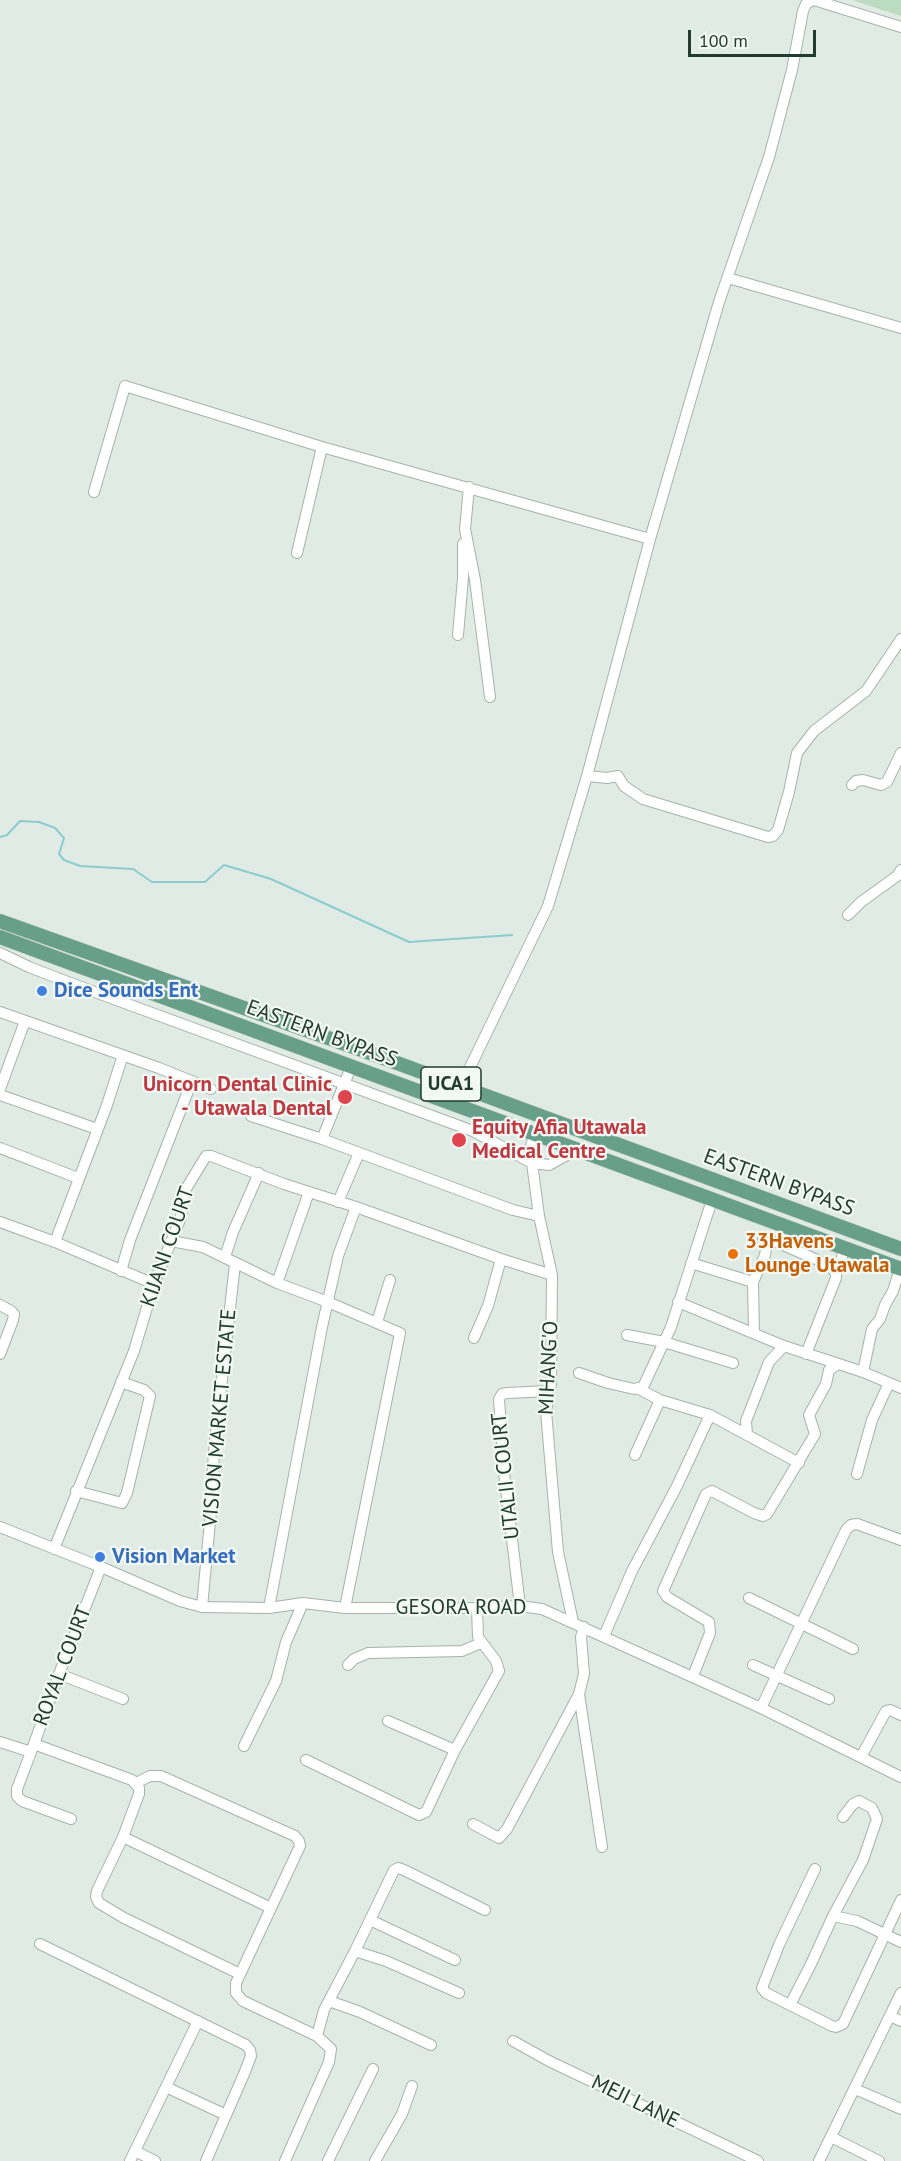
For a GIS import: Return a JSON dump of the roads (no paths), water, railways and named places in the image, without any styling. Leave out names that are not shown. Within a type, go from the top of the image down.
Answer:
[{"type":"main road","name":"EASTERN BYPASS","points":[[0,921],[206,994],[901,1249]]},
{"type":"main road","name":"EASTERN BYPASS","points":[[0,937],[901,1269]]},
{"type":"main road","points":[[200,1012],[206,994]]},
{"type":"street","points":[[460,1088],[548,906],[587,777],[650,539],[720,302],[769,157],[792,70],[803,11],[806,4],[812,0],[901,27]]},
{"type":"street","points":[[729,278],[901,328]]},
{"type":"street","points":[[94,492],[125,386],[322,447],[650,539]]},
{"type":"street","points":[[297,553],[322,447]]},
{"type":"street","points":[[458,635],[469,487]]},
{"type":"street","points":[[465,529],[475,580],[489,697]]},
{"type":"street","points":[[587,777],[600,779],[618,776],[624,786],[643,800],[768,837],[773,836],[778,830],[789,792],[797,753],[814,732],[866,691],[901,639]]},
{"type":"street","points":[[852,785],[856,781],[863,780],[881,786],[892,775],[901,753]]},
{"type":"street","points":[[848,915],[861,902],[897,876],[901,870]]},
{"type":"street","points":[[0,953],[28,967],[73,984],[473,1131],[531,1163],[549,1165],[576,1150]]},
{"type":"street","points":[[73,984],[78,966]]},
{"type":"street","points":[[0,1012],[211,1089]]},
{"type":"street","points":[[0,1089],[25,1021]]},
{"type":"street","points":[[248,1048],[254,1032]]},
{"type":"street","points":[[55,1242],[123,1055]]},
{"type":"street","points":[[322,1139],[351,1067]]},
{"type":"street","points":[[121,1271],[130,1240],[192,1082]]},
{"type":"street","points":[[0,1095],[97,1129]]},
{"type":"street","points":[[473,1131],[479,1114]]},
{"type":"street","points":[[251,1116],[322,1139],[513,1210],[539,1216]]},
{"type":"street","name":"MIHANG'O","points":[[535,1134],[528,1154],[552,1275],[552,1325],[546,1411],[558,1552],[573,1622]]},
{"type":"street","points":[[0,1148],[78,1178]]},
{"type":"street","points":[[338,1202],[359,1153]]},
{"type":"street","name":"KIJANI COURT","points":[[54,1549],[134,1351],[154,1284],[181,1217],[184,1192],[206,1156],[552,1275]]},
{"type":"street","points":[[225,1257],[233,1232],[259,1173]]},
{"type":"street","points":[[278,1283],[309,1192]]},
{"type":"street","points":[[639,1389],[646,1382],[664,1342],[711,1200]]},
{"type":"street","points":[[269,1608],[322,1327],[338,1256],[356,1207]]},
{"type":"street","points":[[0,1222],[55,1242],[154,1284]]},
{"type":"street","points":[[754,1333],[753,1282],[765,1255],[763,1239],[776,1242],[829,1265],[836,1273]]},
{"type":"street","points":[[171,1241],[203,1247],[278,1283],[398,1331],[401,1336],[345,1608]]},
{"type":"street","points":[[806,1354],[836,1278],[844,1249]]},
{"type":"street","points":[[474,1338],[488,1306],[501,1259]]},
{"type":"street","points":[[691,1263],[753,1282]]},
{"type":"street","name":"VISION MARKET ESTATE","points":[[202,1607],[214,1451],[235,1264]]},
{"type":"street","points":[[863,1372],[872,1329],[880,1319],[901,1269]]},
{"type":"street","points":[[377,1322],[390,1281]]},
{"type":"street","points":[[678,1302],[784,1346],[863,1372],[901,1388]]},
{"type":"street","points":[[0,1305],[14,1314],[14,1320],[0,1354]]},
{"type":"street","points":[[627,1335],[664,1342],[733,1363]]},
{"type":"street","points":[[747,1435],[746,1421],[769,1362],[784,1346]]},
{"type":"street","points":[[693,1676],[710,1633],[709,1622],[667,1598],[663,1591],[706,1494],[712,1491],[754,1513],[763,1516],[767,1514],[815,1434],[809,1415],[826,1384],[829,1370],[838,1364]]},
{"type":"street","points":[[579,1373],[608,1383],[639,1389],[660,1400],[710,1415],[799,1463]]},
{"type":"street","points":[[76,1491],[122,1503],[128,1493],[150,1396],[144,1390],[121,1382]]},
{"type":"street","points":[[857,1474],[872,1420],[889,1383]]},
{"type":"street","name":"UTALII COURT","points":[[520,1606],[504,1472],[499,1399],[502,1394],[507,1393],[549,1391]]},
{"type":"street","points":[[635,1455],[660,1400]]},
{"type":"street","points":[[604,1636],[632,1571],[677,1486],[710,1415]]},
{"type":"street","points":[[761,1708],[846,1530],[851,1525],[857,1524],[901,1540]]},
{"type":"street","name":"GESORA ROAD","points":[[0,1527],[180,1601],[202,1607],[269,1608],[303,1603],[345,1608],[520,1606],[542,1609],[693,1676],[901,1777]]},
{"type":"street","name":"ROYAL COURT","points":[[101,1567],[32,1748],[136,1783]]},
{"type":"street","points":[[749,1598],[853,1649]]},
{"type":"street","points":[[244,1746],[276,1681],[286,1642],[303,1603]]},
{"type":"street","points":[[306,1760],[422,1815],[426,1812],[455,1750],[499,1671],[496,1661],[478,1637],[477,1608]]},
{"type":"street","points":[[472,1824],[499,1838],[502,1836],[579,1694],[584,1674],[581,1637],[584,1627]]},
{"type":"street","points":[[348,1665],[354,1659],[368,1653],[462,1651],[481,1643]]},
{"type":"street","points":[[753,1665],[829,1699]]},
{"type":"street","points":[[59,1674],[123,1699]]},
{"type":"street","points":[[579,1694],[602,1846]]},
{"type":"street","points":[[861,1757],[886,1711],[890,1710],[901,1715]]},
{"type":"street","points":[[388,1721],[455,1750]]},
{"type":"street","points":[[0,1742],[32,1748],[17,1796],[22,1801],[71,1820]]},
{"type":"street","points":[[240,1974],[124,1918],[99,1903],[96,1897],[123,1837],[139,1794],[136,1783],[150,1776],[161,1776],[295,1836],[299,1841],[300,1846],[236,1983],[236,1993],[243,2001],[317,2036],[331,2049],[331,2055],[285,2161]]},
{"type":"street","points":[[790,2005],[863,1860],[877,1819],[872,1808],[859,1801],[853,1804],[843,1817]]},
{"type":"street","points":[[123,1837],[270,1908]]},
{"type":"street","points":[[317,2036],[319,2024],[329,2001],[390,1875],[398,1868],[485,1910]]},
{"type":"street","points":[[815,1869],[762,1988],[766,1993],[832,2026],[843,2024],[901,1900]]},
{"type":"street","points":[[833,1916],[857,1921],[901,1942]]},
{"type":"street","points":[[370,1920],[455,1960]]},
{"type":"street","points":[[40,1944],[246,2045],[250,2050],[251,2056],[206,2161]]},
{"type":"street","points":[[355,1951],[387,1961],[459,1993]]},
{"type":"street","points":[[819,2161],[901,1993]]},
{"type":"street","points":[[329,2001],[376,2019],[431,2045]]},
{"type":"street","points":[[890,2016],[901,2021]]},
{"type":"street","points":[[155,2161],[132,2156],[198,2021]]},
{"type":"street","name":"MEJI LANE","points":[[513,2042],[758,2161]]},
{"type":"street","points":[[328,2161],[373,2069]]},
{"type":"street","points":[[375,2161],[402,2114],[412,2086]]},
{"type":"street","points":[[166,2087],[226,2115]]},
{"type":"street","points":[[855,2089],[901,2109]]},
{"type":"street","points":[[831,2137],[863,2158],[879,2161]]},
{"type":"waterway","points":[[0,837],[7,835],[20,821],[39,822],[55,828],[64,838],[59,854],[64,860],[80,866],[133,869],[152,882],[205,882],[224,865],[271,879],[409,942],[512,935]]},
{"type":"place","name":"Dice Sounds Ent","points":[[42,991]]},
{"type":"place","name":"Unicorn Dental Clinic - Utawala Dental","points":[[345,1097]]},
{"type":"place","name":"Equity Afia Utawala Medical Centre","points":[[459,1140]]},
{"type":"place","name":"33Havens Lounge Utawala","points":[[733,1254]]},
{"type":"place","name":"Vision Market","points":[[100,1557]]}]
